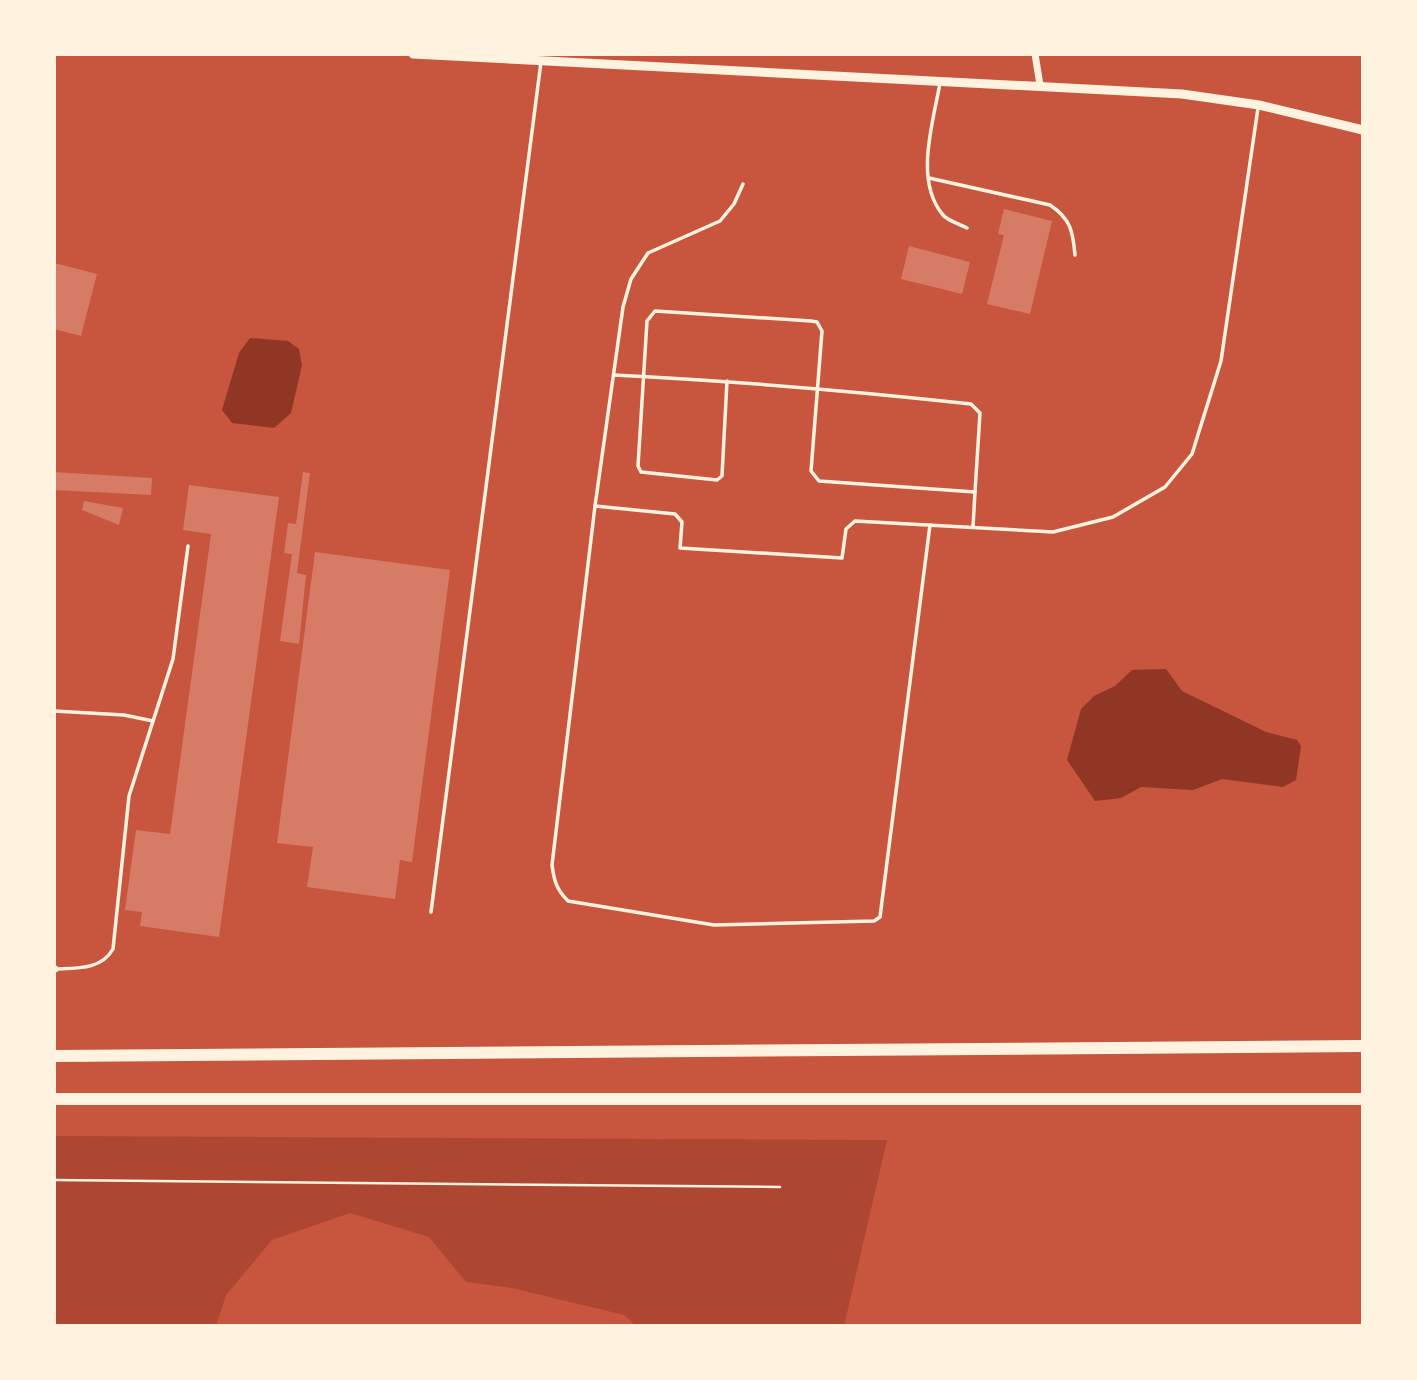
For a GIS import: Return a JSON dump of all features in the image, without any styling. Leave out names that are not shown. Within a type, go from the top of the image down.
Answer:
[{"type":"highway","points":[[54,1056],[1363,1046]]},
{"type":"highway","points":[[54,1098],[1363,1099]]},
{"type":"street","points":[[413,54],[1182,94],[1259,105],[1363,130]]},
{"type":"street","points":[[1035,54],[1040,85]]},
{"type":"lane","points":[[431,912],[468,646],[542,60]]},
{"type":"lane","points":[[940,82],[928,155],[930,195],[945,218],[967,228]]},
{"type":"lane","points":[[595,506],[675,514],[682,522],[680,548],[842,558],[846,529],[855,521],[1053,532],[1113,517],[1164,487],[1192,454],[1222,361],[1259,105]]},
{"type":"lane","points":[[929,178],[1050,205],[1065,215],[1073,230],[1076,255]]},
{"type":"lane","points":[[743,184],[734,204],[720,221],[649,253],[631,279],[595,506],[552,865],[558,891],[568,901],[714,925],[874,921],[882,911],[930,525]]},
{"type":"lane","points":[[727,381],[724,469],[717,480],[641,471],[638,466],[647,321],[655,311],[729,315],[817,322],[822,331],[811,471],[819,481],[975,492]]},
{"type":"lane","points":[[614,374],[818,387],[971,404],[980,413],[973,527]]},
{"type":"lane","points":[[55,969],[103,962],[113,949],[129,796],[173,659],[188,546]]},
{"type":"lane","points":[[54,710],[124,715],[153,722]]},
{"type":"path","points":[[54,1180],[780,1187]]},
{"type":"shaded area","points":[[250,338],[288,341],[299,349],[302,365],[291,413],[274,428],[232,423],[222,410],[239,353]]},
{"type":"shaded area","points":[[1166,669],[1182,691],[1266,732],[1297,740],[1301,746],[1296,780],[1283,787],[1222,779],[1193,790],[1141,787],[1121,798],[1095,801],[1067,760],[1081,709],[1094,696],[1115,686],[1132,670]]},
{"type":"shaded area","points":[[54,1136],[887,1140],[844,1326],[636,1326],[624,1315],[512,1288],[466,1282],[429,1237],[350,1213],[272,1240],[226,1295],[216,1326],[54,1326]]},
{"type":"building","points":[[1004,209],[1052,221],[1030,314],[987,304],[1004,235],[998,234]]},
{"type":"building","points":[[909,246],[970,262],[962,294],[901,279]]},
{"type":"building","points":[[54,263],[97,274],[81,336],[54,329]]},
{"type":"building","points":[[54,472],[152,478],[151,495],[54,490]]},
{"type":"building","points":[[303,472],[310,473],[297,573],[306,575],[299,644],[280,641],[292,554],[284,553],[288,523],[296,524]]},
{"type":"building","points":[[189,485],[279,497],[219,937],[140,926],[142,912],[125,910],[136,830],[170,834],[211,534],[183,530]]},
{"type":"building","points":[[84,501],[123,508],[119,525],[82,510]]},
{"type":"building","points":[[315,552],[450,570],[412,862],[400,860],[395,899],[307,887],[313,847],[277,843]]}]
